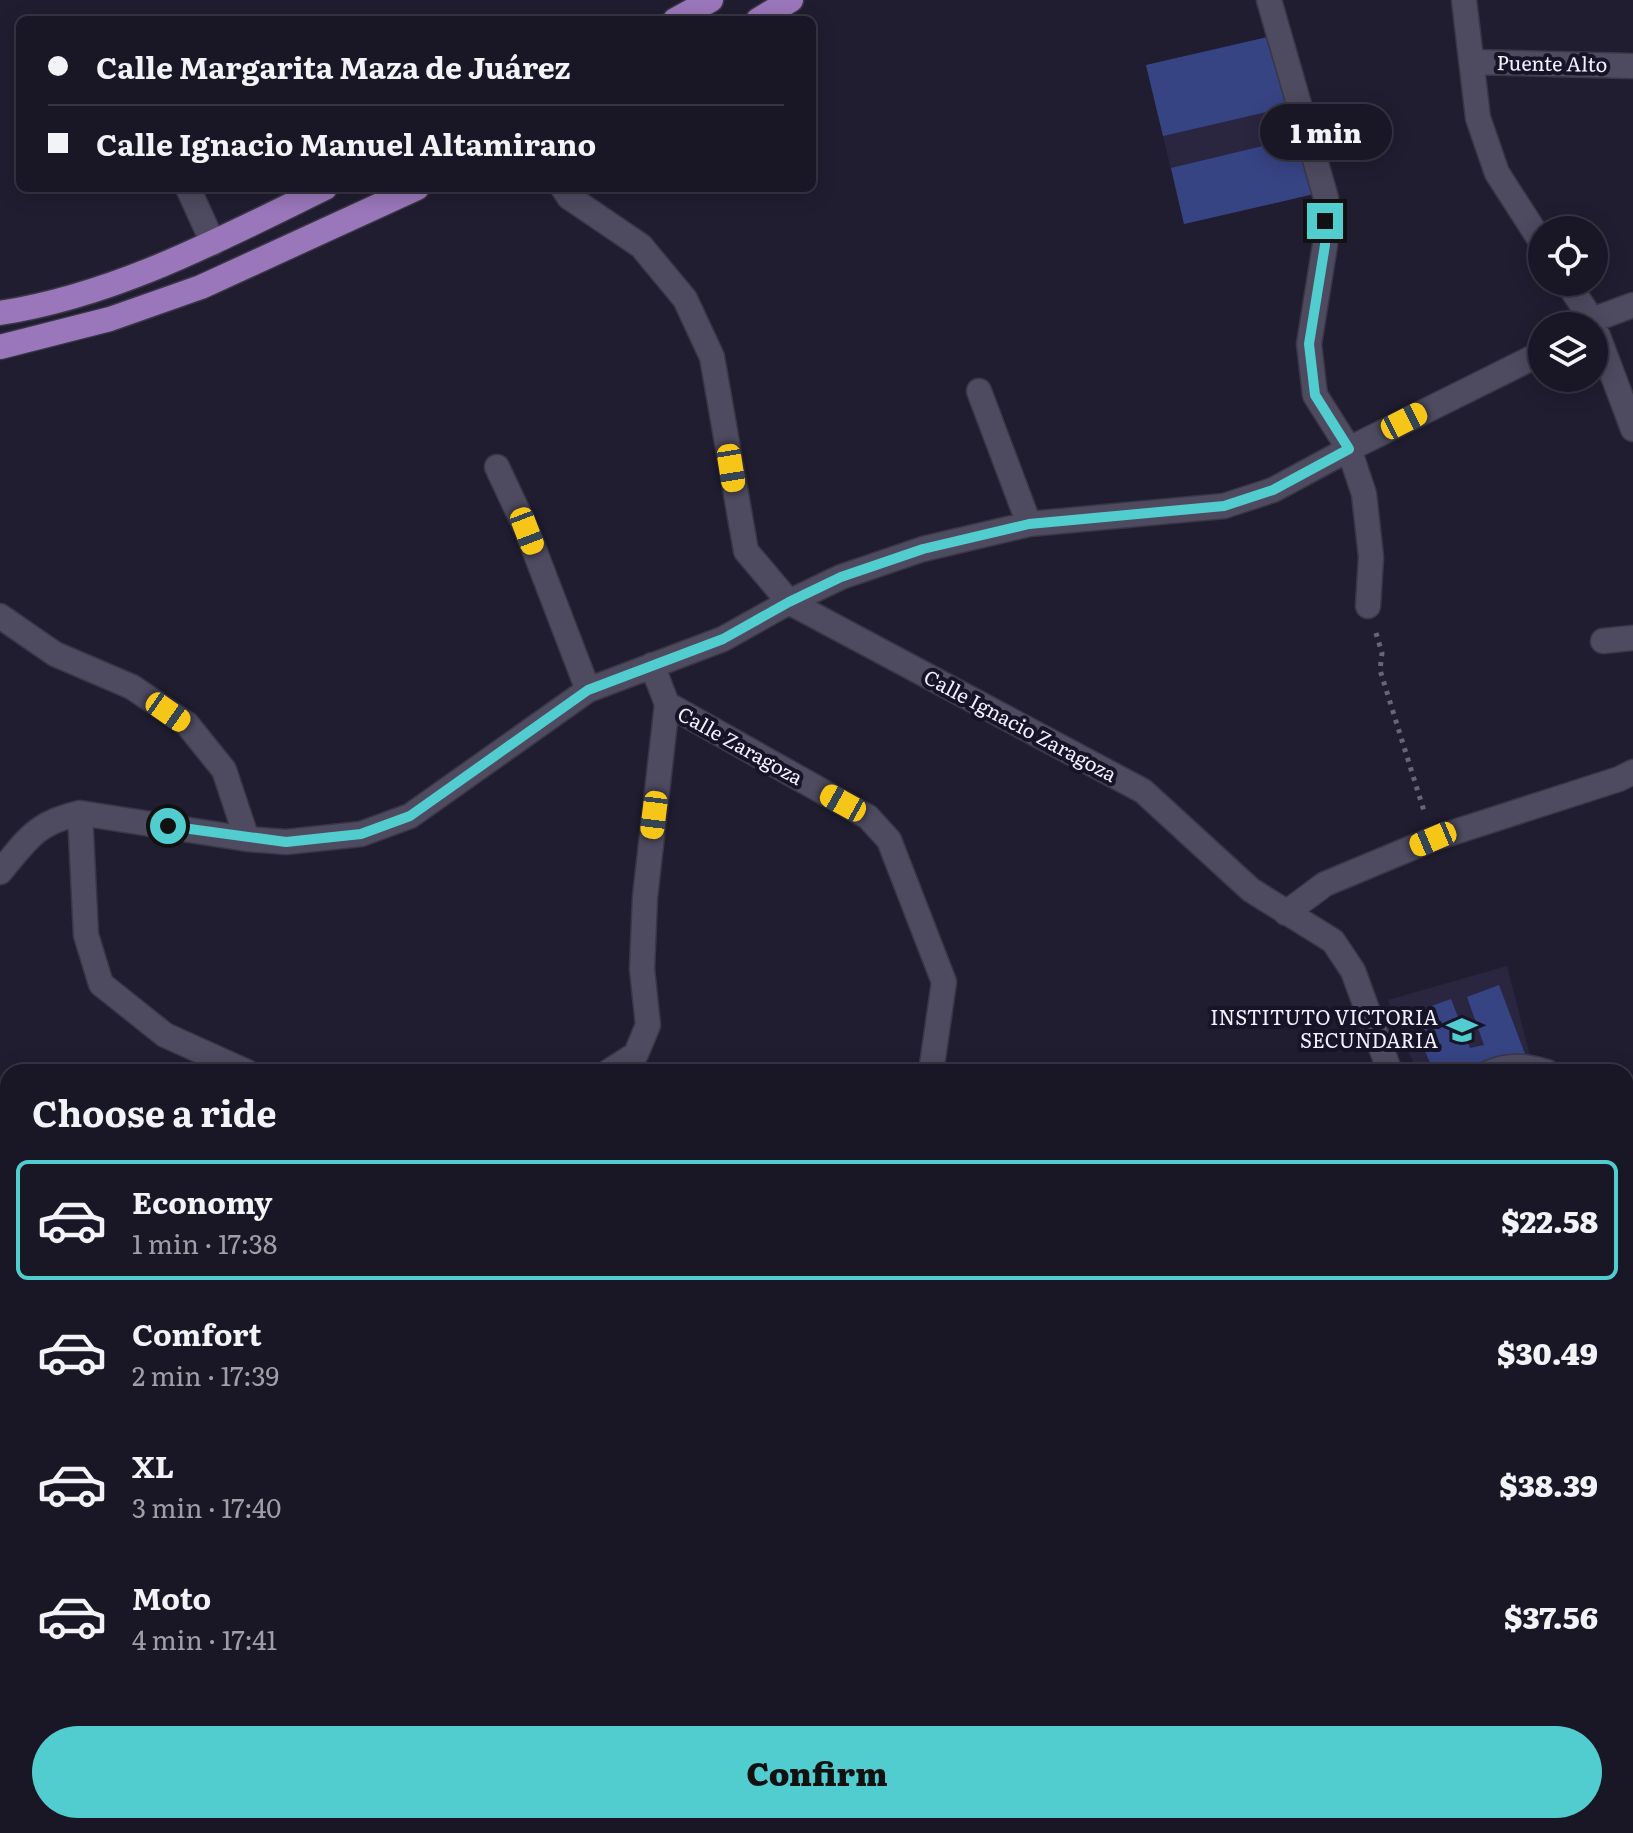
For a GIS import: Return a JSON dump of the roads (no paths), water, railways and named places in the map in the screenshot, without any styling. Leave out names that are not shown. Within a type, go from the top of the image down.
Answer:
[{"type":"main road","points":[[682,16],[711,0]]},
{"type":"main road","points":[[765,16],[791,0]]},
{"type":"main road","points":[[0,313],[97,289],[186,256],[317,192]]},
{"type":"main road","points":[[0,347],[123,315],[201,287],[408,192]]},
{"type":"main road","points":[[264,218],[281,251]]},
{"type":"street","points":[[1269,0],[1326,198],[1325,245],[1309,344],[1315,395],[1349,449],[1364,494],[1371,557],[1368,606]]},
{"type":"street","points":[[1464,0],[1478,118],[1497,173],[1528,221]]},
{"type":"street","name":"Puente Alto","points":[[1472,62],[1633,66]]},
{"type":"street","points":[[190,192],[213,243]]},
{"type":"street","name":"Calle Ignacio Zaragoza","points":[[566,192],[641,246],[685,299],[712,357],[746,551],[789,602],[1143,791],[1251,890],[1333,941],[1353,971],[1387,1064]]},
{"type":"street","points":[[1608,315],[1633,305]]},
{"type":"street","points":[[0,872],[34,831],[57,818],[80,813],[247,839],[286,842],[361,834],[410,816],[588,690],[723,639],[841,577],[923,549],[1029,524],[1224,506],[1273,490],[1528,360]]},
{"type":"street","points":[[1608,370],[1633,429]]},
{"type":"street","points":[[979,391],[1029,524]]},
{"type":"street","points":[[497,467],[527,531],[588,690]]},
{"type":"street","points":[[0,616],[55,654],[132,687],[187,724],[224,770],[247,839]]},
{"type":"street","points":[[1603,641],[1633,638]]},
{"type":"street","points":[[620,1064],[636,1054],[648,1025],[642,969],[645,897],[667,704],[652,665]]},
{"type":"street","name":"Calle Zaragoza","points":[[667,704],[868,817],[889,840],[944,982],[932,1064]]},
{"type":"street","points":[[1286,913],[1325,884],[1433,839],[1633,772]]},
{"type":"street","points":[[80,813],[86,935],[101,984],[165,1035],[229,1064]]},
{"type":"place","name":"INSTITUTO VICTORIA SECUNDARIA","points":[[1462,1030]]}]
